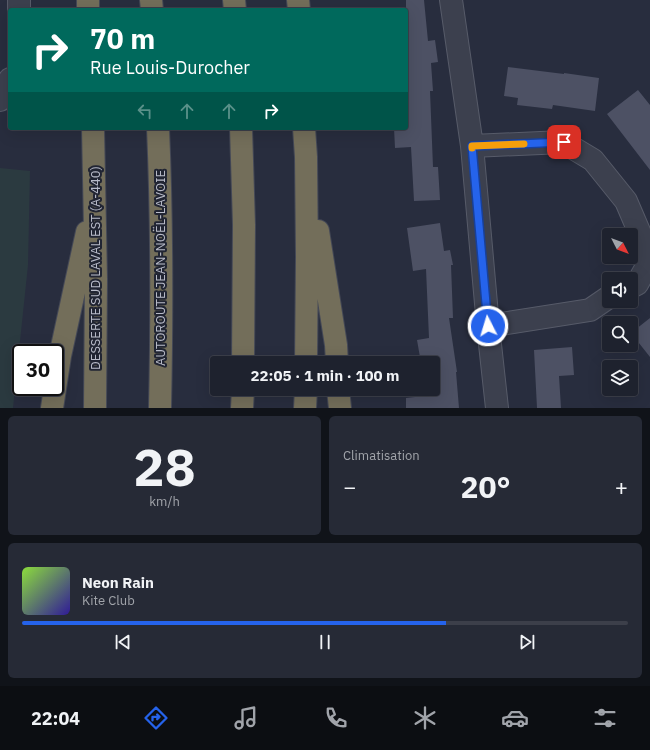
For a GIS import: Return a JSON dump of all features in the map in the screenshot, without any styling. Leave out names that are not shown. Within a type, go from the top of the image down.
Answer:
[{"type":"highway","name":"DESSERTE SUD LAVAL EST (A-440)","points":[[93,130],[96,335],[95,408]]},
{"type":"highway","name":"AUTOROUTE JEAN-NOËL-LAVOIE","points":[[158,130],[161,278],[160,408]]},
{"type":"highway","points":[[241,130],[244,225],[244,356]]},
{"type":"highway","points":[[304,130],[306,157],[306,356]]},
{"type":"highway","points":[[306,157],[337,356]]},
{"type":"highway","points":[[52,408],[60,356],[95,196]]},
{"type":"highway","points":[[242,408],[243,396]]},
{"type":"highway","points":[[305,408],[306,396]]},
{"type":"highway","points":[[339,396],[340,408]]},
{"type":"street","points":[[451,0],[472,146],[497,408]]},
{"type":"street","points":[[0,100],[8,83]]},
{"type":"street","points":[[472,146],[564,142],[592,160],[626,201],[650,257]]},
{"type":"street","points":[[638,282],[650,261]]},
{"type":"street","points":[[488,326],[590,310],[602,302]]},
{"type":"shaded area","points":[[0,168],[30,171],[28,265],[20,344],[12,344],[12,396],[14,396],[13,408],[0,408]]},
{"type":"building","points":[[406,0],[424,0],[428,41],[435,40],[438,62],[431,63],[433,91],[430,91],[433,167],[438,167],[440,200],[414,201],[411,147],[395,148],[394,130],[408,130],[408,8],[406,8]]},
{"type":"building","points":[[508,67],[599,78],[595,111],[553,105],[552,109],[517,105],[518,98],[504,96]]},
{"type":"building","points":[[638,90],[650,105],[650,170],[607,114]]},
{"type":"building","points":[[440,223],[444,251],[450,250],[453,265],[451,265],[453,318],[449,318],[457,372],[459,408],[406,408],[406,398],[440,396],[440,356],[420,356],[417,340],[429,338],[426,269],[413,271],[407,228]]},
{"type":"building","points":[[650,318],[650,357],[638,342],[638,327]]},
{"type":"building","points":[[572,347],[574,375],[559,376],[561,408],[537,408],[534,350]]},
{"type":"slow traffic","points":[[472,148],[472,146],[524,144]]},
{"type":"route","points":[[488,326],[472,146],[564,142]]}]
